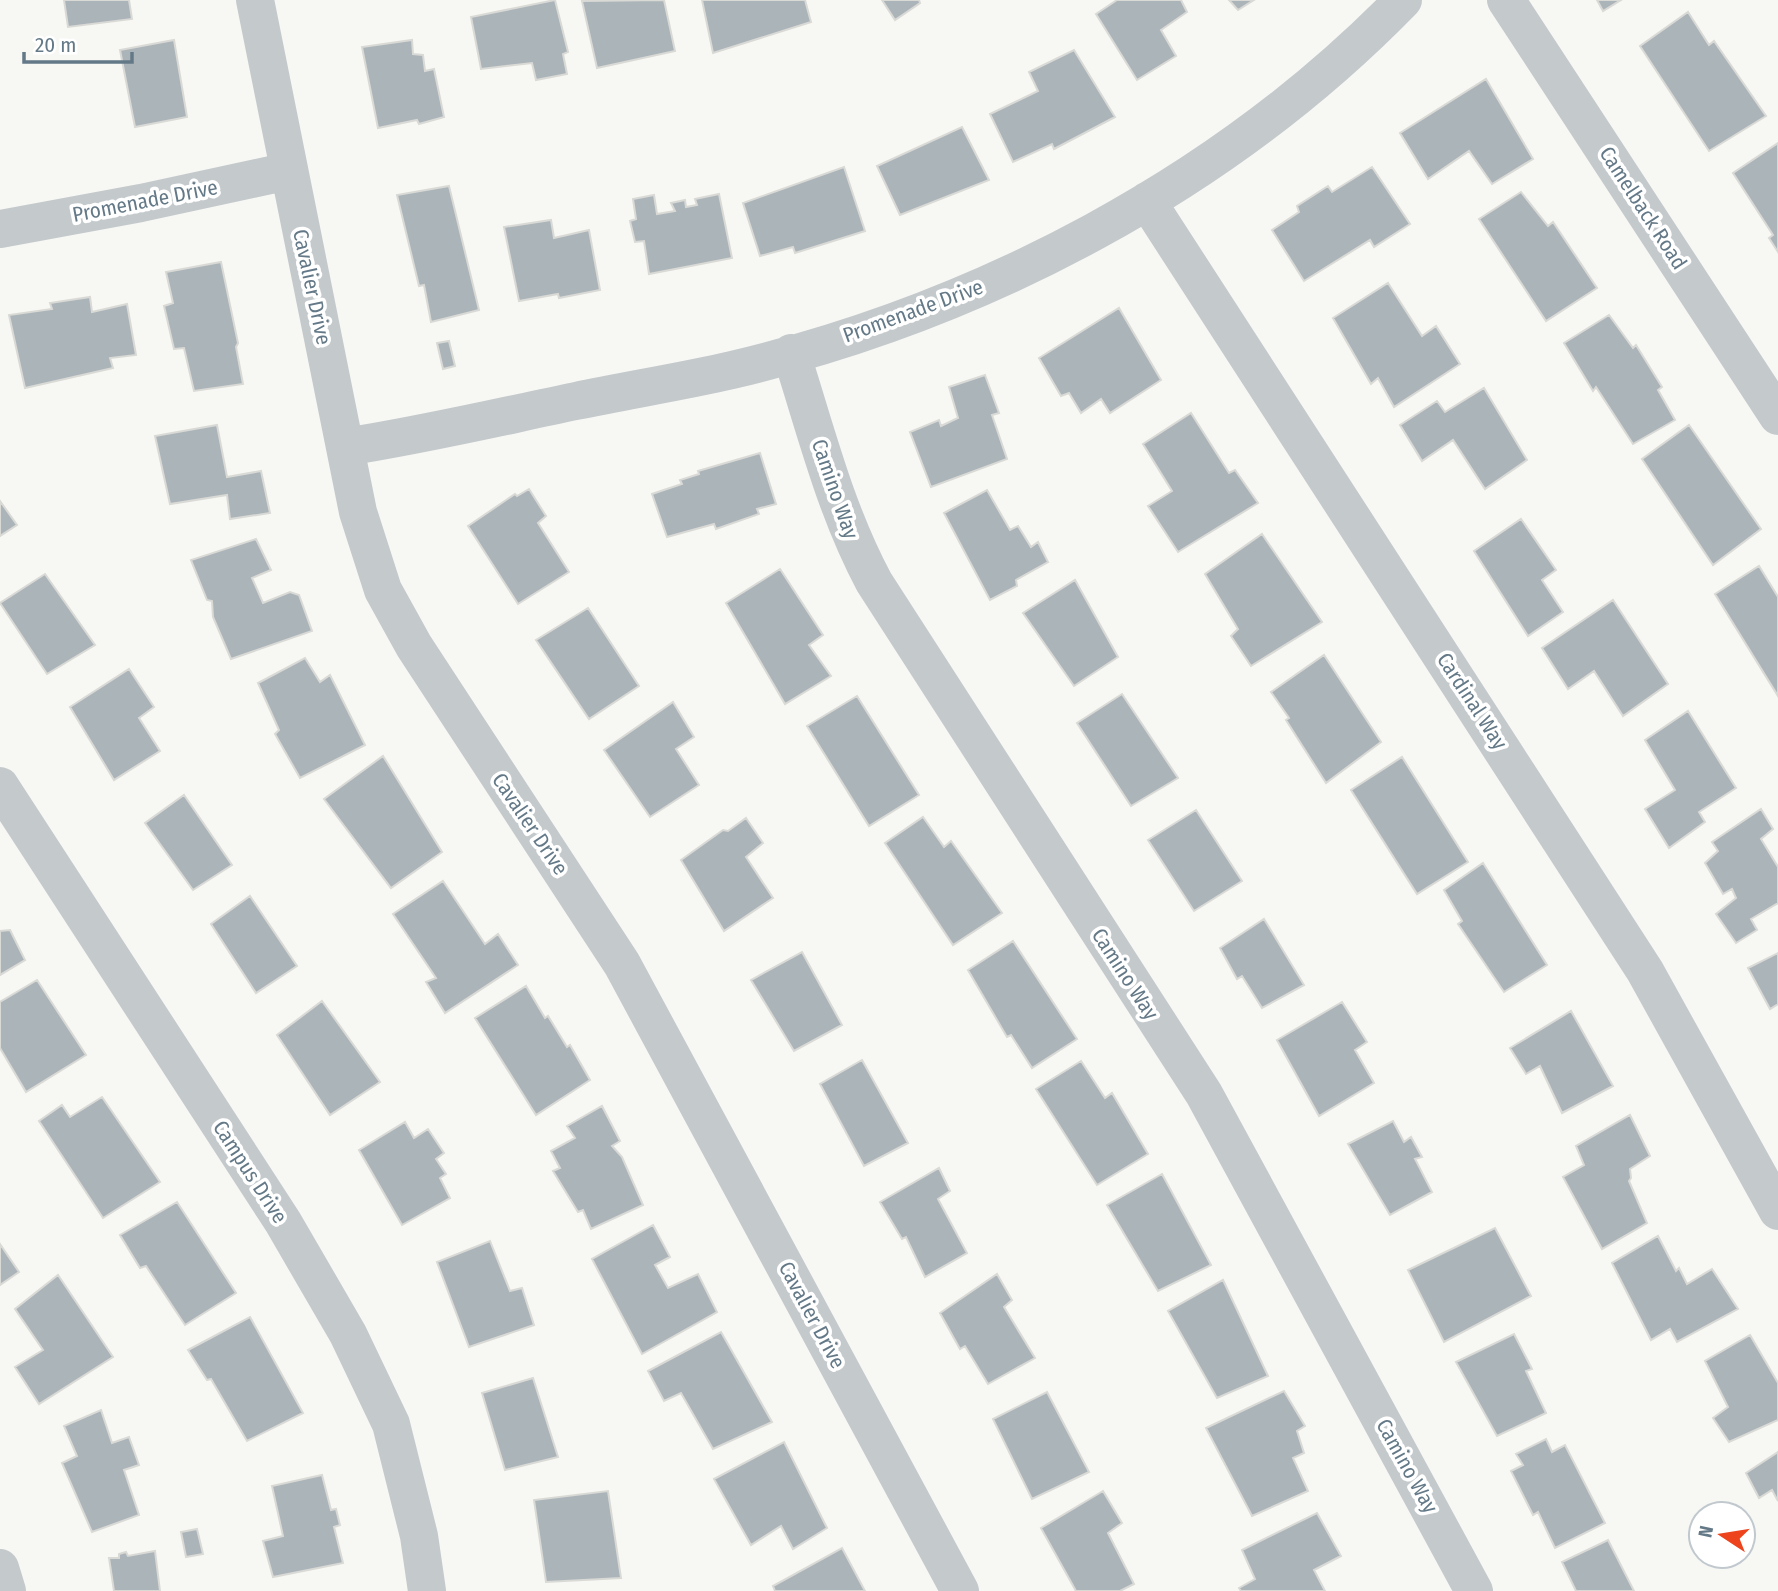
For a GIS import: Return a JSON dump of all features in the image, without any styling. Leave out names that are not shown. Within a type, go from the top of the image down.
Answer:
[{"type":"street","name":"Cavalier Drive","points":[[255,0],[358,512],[383,590],[440,688],[629,975],[960,1591]]},
{"type":"street","name":"Promenade Drive","points":[[345,447],[732,370],[879,326],[978,289],[1147,201],[1311,86],[1403,0]]},
{"type":"street","name":"Camelback Road","points":[[1506,0],[1778,416]]},
{"type":"street","name":"Promenade Drive","points":[[0,229],[141,203],[289,171]]},
{"type":"street","name":"Cardinal Way","points":[[1147,201],[1645,971],[1778,1212]]},
{"type":"street","name":"Camino Way","points":[[791,353],[829,481],[857,550],[874,582],[1204,1094],[1474,1591]]},
{"type":"street","name":"Campus Drive","points":[[0,786],[283,1222],[348,1334],[391,1424],[419,1536],[427,1591]]},
{"type":"street","points":[[0,1568],[8,1591]]},
{"type":"building","points":[[64,0],[129,0],[132,19],[68,27]]},
{"type":"building","points":[[555,0],[568,52],[563,54],[567,74],[536,80],[532,63],[481,69],[471,17]]},
{"type":"building","points":[[664,0],[675,51],[597,68],[582,1]]},
{"type":"building","points":[[702,0],[805,0],[811,22],[713,53]]},
{"type":"building","points":[[882,0],[919,0],[920,3],[895,20]]},
{"type":"building","points":[[1117,0],[1181,0],[1187,12],[1161,30],[1176,56],[1137,80],[1096,14]]},
{"type":"building","points":[[1229,0],[1254,0],[1238,10]]},
{"type":"building","points":[[1597,0],[1621,0],[1603,11]]},
{"type":"building","points":[[1688,12],[1709,45],[1714,41],[1766,116],[1709,151],[1640,46]]},
{"type":"building","points":[[174,40],[187,117],[135,127],[120,50]]},
{"type":"building","points":[[412,40],[413,54],[423,55],[425,71],[434,69],[444,117],[419,124],[417,120],[378,128],[362,47]]},
{"type":"building","points":[[1074,50],[1115,117],[1054,149],[1052,144],[1013,162],[990,114],[1038,91],[1029,72]]},
{"type":"building","points":[[1486,79],[1533,159],[1492,184],[1469,151],[1428,179],[1400,133]]},
{"type":"building","points":[[962,127],[989,180],[900,215],[877,166]]},
{"type":"building","points":[[1778,143],[1778,252],[1769,238],[1773,235],[1733,173]]},
{"type":"building","points":[[844,167],[865,231],[795,253],[793,247],[760,256],[743,203]]},
{"type":"building","points":[[1372,167],[1410,224],[1374,247],[1370,240],[1304,281],[1272,230],[1299,212],[1297,206],[1328,186],[1332,192]]},
{"type":"building","points":[[449,186],[479,310],[431,322],[424,285],[419,286],[397,195]]},
{"type":"building","points":[[1521,192],[1548,226],[1553,222],[1597,288],[1546,321],[1479,219]]},
{"type":"building","points":[[719,194],[732,258],[649,274],[644,241],[635,242],[630,221],[636,219],[633,199],[654,195],[657,214],[675,211],[671,203],[685,200],[686,207],[697,205],[695,199]]},
{"type":"building","points":[[551,220],[554,238],[589,230],[600,290],[559,298],[558,294],[519,301],[504,227]]},
{"type":"building","points":[[221,262],[238,343],[236,347],[243,384],[194,391],[184,348],[174,349],[164,306],[173,303],[166,272]]},
{"type":"building","points":[[1388,283],[1422,336],[1436,326],[1460,364],[1394,407],[1378,378],[1371,384],[1333,318]]},
{"type":"building","points":[[90,297],[92,312],[127,304],[136,355],[110,358],[113,368],[25,388],[9,315],[52,309],[50,303]]},
{"type":"building","points":[[1119,308],[1161,380],[1110,413],[1101,399],[1081,413],[1069,393],[1061,396],[1039,358]]},
{"type":"building","points":[[1609,315],[1633,348],[1636,345],[1662,387],[1658,390],[1675,420],[1633,444],[1596,387],[1593,391],[1564,343]]},
{"type":"building","points":[[449,341],[455,366],[443,369],[437,343]]},
{"type":"building","points":[[985,375],[999,413],[992,415],[1007,459],[931,487],[910,432],[939,420],[941,426],[958,418],[949,387]]},
{"type":"building","points":[[1484,388],[1527,460],[1485,489],[1453,440],[1422,461],[1400,425],[1437,401],[1445,412]]},
{"type":"building","points":[[1191,413],[1229,473],[1235,470],[1258,503],[1178,552],[1148,506],[1172,491],[1143,444]]},
{"type":"building","points":[[217,425],[227,477],[261,471],[270,513],[230,519],[227,495],[170,504],[155,436]]},
{"type":"building","points":[[1689,425],[1761,529],[1713,565],[1642,459]]},
{"type":"building","points":[[760,453],[776,504],[757,509],[759,514],[716,529],[714,524],[667,537],[652,494],[682,484],[680,480],[699,474],[698,471]]},
{"type":"building","points":[[529,489],[546,516],[538,523],[569,572],[518,604],[468,526],[515,494],[517,496]]},
{"type":"building","points":[[987,490],[1010,530],[1018,526],[1031,547],[1038,542],[1048,562],[1016,580],[1017,586],[990,600],[944,513]]},
{"type":"building","points":[[0,501],[17,525],[0,536]]},
{"type":"building","points":[[1521,519],[1556,570],[1542,580],[1563,612],[1528,636],[1474,551]]},
{"type":"building","points":[[1262,534],[1322,622],[1251,666],[1231,636],[1238,629],[1205,574]]},
{"type":"building","points":[[256,539],[271,570],[252,578],[263,603],[290,592],[299,595],[312,631],[231,659],[213,617],[212,601],[207,600],[191,560]]},
{"type":"building","points":[[1759,566],[1778,597],[1778,696],[1715,594]]},
{"type":"building","points":[[780,569],[823,635],[809,645],[831,676],[785,704],[726,603]]},
{"type":"building","points":[[45,574],[95,645],[47,674],[0,603]]},
{"type":"building","points":[[1075,580],[1118,657],[1074,686],[1023,613]]},
{"type":"building","points":[[1613,600],[1668,684],[1623,716],[1594,671],[1568,689],[1542,648]]},
{"type":"building","points":[[588,608],[639,686],[589,719],[536,640]]},
{"type":"building","points":[[1324,655],[1381,742],[1326,783],[1271,692]]},
{"type":"building","points":[[305,658],[320,682],[330,675],[365,745],[300,778],[275,734],[279,730],[258,683]]},
{"type":"building","points":[[129,669],[154,707],[139,718],[160,751],[114,780],[70,707]]},
{"type":"building","points":[[1122,694],[1178,778],[1131,806],[1077,723]]},
{"type":"building","points":[[857,696],[919,795],[869,826],[807,726]]},
{"type":"building","points":[[673,702],[694,737],[676,749],[699,785],[650,817],[604,750]]},
{"type":"building","points":[[1688,711],[1736,788],[1699,812],[1705,822],[1669,848],[1645,809],[1675,790],[1645,740]]},
{"type":"building","points":[[383,756],[442,852],[391,888],[324,799]]},
{"type":"building","points":[[1402,757],[1468,862],[1417,894],[1351,790]]},
{"type":"building","points":[[184,795],[232,865],[193,890],[145,823]]},
{"type":"building","points":[[1761,809],[1773,829],[1761,839],[1778,867],[1778,903],[1751,919],[1757,930],[1736,943],[1716,914],[1736,898],[1732,889],[1723,894],[1705,863],[1718,851],[1712,842]]},
{"type":"building","points":[[1196,810],[1242,881],[1194,911],[1148,840]]},
{"type":"building","points":[[923,817],[944,847],[951,841],[1002,913],[953,945],[885,843]]},
{"type":"building","points":[[746,818],[763,843],[746,857],[773,898],[724,931],[681,860],[723,830],[728,831]]},
{"type":"building","points":[[1483,863],[1547,965],[1504,992],[1458,924],[1462,921],[1444,890]]},
{"type":"building","points":[[443,881],[485,944],[498,934],[518,965],[445,1013],[426,982],[436,978],[393,914]]},
{"type":"building","points":[[250,896],[297,966],[256,993],[211,924]]},
{"type":"building","points":[[1264,919],[1304,985],[1262,1008],[1242,976],[1237,979],[1220,948]]},
{"type":"building","points":[[10,930],[25,960],[0,975],[0,931]]},
{"type":"building","points":[[1013,941],[1077,1039],[1032,1068],[1011,1035],[1007,1037],[968,970]]},
{"type":"building","points":[[802,952],[842,1025],[794,1051],[751,980]]},
{"type":"building","points":[[1778,953],[1778,1004],[1770,1009],[1748,968]]},
{"type":"building","points":[[37,980],[86,1055],[26,1092],[0,1048],[0,1002]]},
{"type":"building","points":[[526,986],[545,1018],[548,1016],[567,1047],[570,1045],[590,1080],[536,1115],[475,1018]]},
{"type":"building","points":[[322,1001],[380,1082],[330,1115],[277,1035]]},
{"type":"building","points":[[1342,1002],[1367,1042],[1355,1050],[1374,1083],[1319,1116],[1277,1040]]},
{"type":"building","points":[[1571,1011],[1613,1086],[1562,1113],[1540,1066],[1526,1074],[1510,1048]]},
{"type":"building","points":[[862,1060],[908,1143],[864,1166],[820,1084]]},
{"type":"building","points":[[1081,1061],[1105,1098],[1112,1093],[1148,1154],[1097,1185],[1036,1089]]},
{"type":"building","points":[[102,1097],[160,1182],[103,1218],[39,1121],[62,1105],[70,1117]]},
{"type":"building","points":[[602,1106],[620,1141],[612,1146],[622,1157],[643,1205],[591,1229],[583,1210],[578,1212],[553,1171],[560,1168],[551,1151],[575,1138],[567,1126]]},
{"type":"building","points":[[1630,1115],[1650,1156],[1630,1169],[1629,1181],[1647,1223],[1602,1249],[1563,1177],[1584,1165],[1576,1146]]},
{"type":"building","points":[[1393,1121],[1404,1142],[1411,1137],[1422,1157],[1415,1159],[1432,1192],[1390,1215],[1348,1144]]},
{"type":"building","points":[[405,1122],[414,1138],[428,1129],[444,1153],[436,1159],[446,1174],[440,1178],[450,1198],[402,1225],[359,1150]]},
{"type":"building","points":[[939,1168],[950,1191],[938,1199],[967,1253],[925,1277],[906,1237],[902,1239],[880,1202]]},
{"type":"building","points":[[1162,1174],[1211,1265],[1158,1291],[1107,1205]]},
{"type":"building","points":[[177,1202],[236,1293],[185,1325],[146,1266],[140,1268],[120,1235]]},
{"type":"building","points":[[653,1225],[670,1257],[655,1265],[668,1288],[698,1274],[717,1312],[642,1354],[592,1259]]},
{"type":"building","points":[[1495,1228],[1531,1296],[1444,1342],[1408,1270]]},
{"type":"building","points":[[1658,1236],[1676,1271],[1679,1268],[1687,1284],[1712,1269],[1738,1309],[1677,1342],[1670,1329],[1651,1340],[1612,1263]]},
{"type":"building","points":[[490,1241],[510,1291],[522,1288],[534,1325],[469,1347],[437,1262]]},
{"type":"building","points":[[0,1244],[19,1272],[0,1285]]},
{"type":"building","points":[[997,1274],[1012,1300],[1004,1307],[1035,1358],[988,1384],[965,1346],[960,1349],[940,1313]]},
{"type":"building","points":[[58,1275],[113,1357],[39,1404],[15,1367],[43,1350],[15,1309]]},
{"type":"building","points":[[1223,1280],[1268,1376],[1217,1398],[1168,1311]]},
{"type":"building","points":[[250,1317],[303,1413],[247,1441],[211,1379],[207,1380],[188,1350]]},
{"type":"building","points":[[721,1332],[772,1422],[713,1449],[681,1393],[664,1401],[648,1371]]},
{"type":"building","points":[[1514,1334],[1532,1369],[1526,1371],[1546,1413],[1497,1436],[1456,1362]]},
{"type":"building","points":[[1750,1335],[1778,1383],[1778,1420],[1729,1442],[1713,1418],[1728,1407],[1705,1361]]},
{"type":"building","points":[[533,1378],[558,1457],[505,1470],[482,1393]]},
{"type":"building","points":[[1284,1391],[1305,1426],[1297,1431],[1304,1453],[1293,1458],[1308,1491],[1252,1516],[1206,1428]]},
{"type":"building","points":[[1047,1392],[1089,1472],[1032,1499],[993,1419]]},
{"type":"building","points":[[101,1410],[112,1443],[129,1437],[139,1465],[124,1470],[139,1515],[92,1532],[62,1463],[77,1456],[64,1426]]},
{"type":"building","points":[[1546,1439],[1552,1452],[1565,1445],[1605,1523],[1555,1548],[1538,1512],[1533,1515],[1511,1471],[1523,1465],[1516,1454]]},
{"type":"building","points":[[784,1442],[827,1528],[793,1549],[781,1526],[751,1545],[714,1479]]},
{"type":"building","points":[[1778,1452],[1778,1501],[1772,1490],[1759,1498],[1746,1473]]},
{"type":"building","points":[[322,1475],[331,1510],[336,1509],[340,1525],[334,1527],[343,1563],[273,1577],[263,1541],[283,1536],[272,1486]]},
{"type":"building","points":[[608,1491],[621,1578],[546,1582],[534,1500]]},
{"type":"building","points":[[1103,1491],[1122,1523],[1108,1533],[1134,1584],[1120,1591],[1076,1591],[1041,1528]]},
{"type":"building","points":[[1317,1513],[1341,1556],[1314,1570],[1325,1591],[1241,1591],[1239,1588],[1255,1579],[1242,1550]]},
{"type":"building","points":[[197,1529],[203,1554],[186,1557],[181,1532]]},
{"type":"building","points":[[1608,1540],[1634,1591],[1576,1591],[1562,1562]]},
{"type":"building","points":[[842,1548],[865,1591],[775,1591],[773,1586]]},
{"type":"building","points":[[155,1551],[160,1591],[114,1591],[109,1558],[119,1558],[119,1554],[126,1552],[128,1556]]}]
